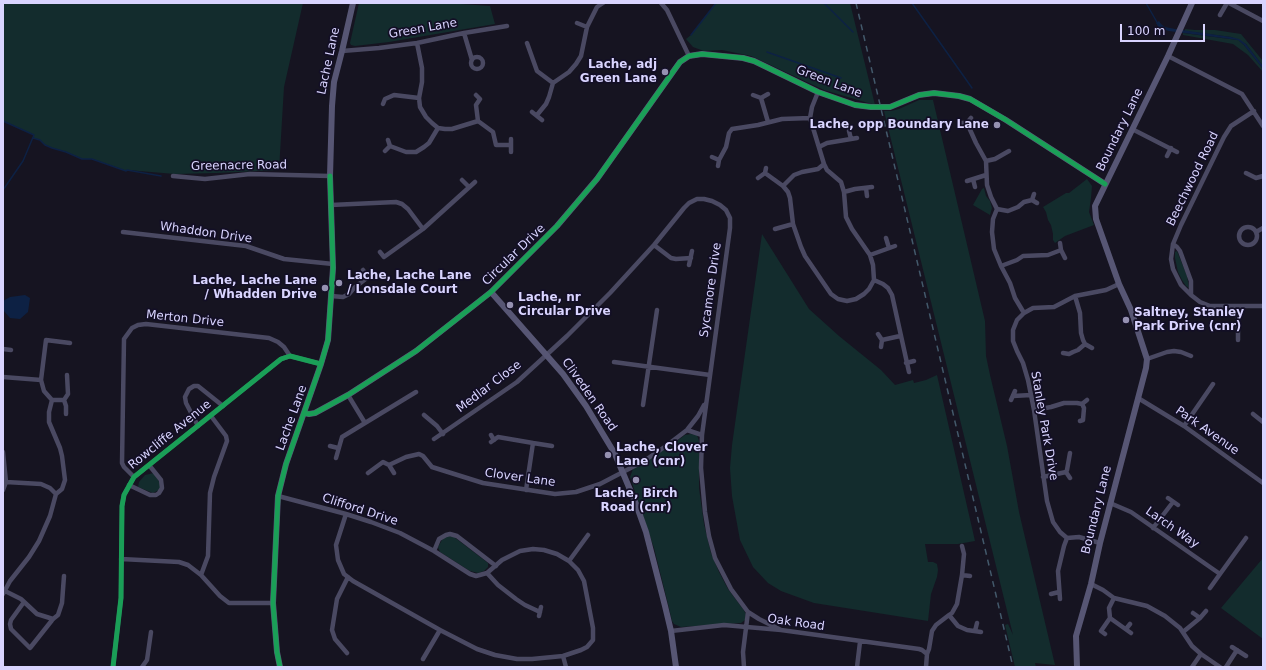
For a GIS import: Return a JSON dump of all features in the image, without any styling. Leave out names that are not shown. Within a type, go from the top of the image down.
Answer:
[{"type":"street","name":"Lache Lane","points":[[280,667],[277,652],[273,603],[278,496],[286,464],[328,340],[333,264],[330,176],[334,82],[353,3]]},
{"type":"street","points":[[537,115],[550,97],[553,83],[570,72],[581,56],[586,27],[597,7],[603,3]]},
{"type":"street","points":[[661,3],[667,10],[689,56]]},
{"type":"street","name":"Boundary Lane","points":[[1077,667],[1076,636],[1091,584],[1110,503],[1146,368],[1147,359],[1131,310],[1119,284],[1095,213],[1095,206],[1192,3]]},
{"type":"street","points":[[1220,14],[1228,3],[1263,21]]},
{"type":"street","points":[[577,23],[586,27]]},
{"type":"street","name":"Green Lane","points":[[342,50],[379,48],[417,43],[507,26]]},
{"type":"street","points":[[464,33],[472,60]]},
{"type":"street","points":[[417,43],[422,68],[422,82],[419,98],[420,107],[426,117],[438,128],[445,130],[478,121]]},
{"type":"street","points":[[527,43],[537,71],[553,83]]},
{"type":"street","points":[[523,52],[529,50]]},
{"type":"street","name":"Green Lane","points":[[689,56],[702,54],[743,58],[818,92],[855,105],[881,108],[890,107],[919,95],[934,93],[970,99],[1006,120],[1105,184]]},
{"type":"street","name":"Circular Drive","points":[[304,413],[314,413],[348,395],[416,351],[491,292],[557,226],[597,179],[680,62],[689,56]]},
{"type":"street","points":[[1168,56],[1242,94],[1263,126]]},
{"type":"street","points":[[758,178],[766,170],[783,186],[790,198],[793,224],[805,256],[830,294],[838,299],[847,301],[856,299],[864,294],[874,280],[873,265],[870,255],[852,229],[846,217],[844,192],[841,182],[827,170],[824,164],[810,118],[812,107],[818,92]]},
{"type":"street","points":[[761,98],[768,94]]},
{"type":"street","points":[[383,99],[394,95],[419,98]]},
{"type":"street","points":[[753,95],[761,98]]},
{"type":"street","points":[[486,101],[478,97],[476,105],[478,121],[493,132],[496,147],[510,145]]},
{"type":"street","points":[[761,98],[768,122]]},
{"type":"street","name":"Beechwood Road","points":[[1254,111],[1231,126],[1224,136],[1173,244],[1171,259],[1173,269],[1181,285],[1200,302],[1210,306],[1263,306]]},
{"type":"street","points":[[532,112],[542,120]]},
{"type":"street","points":[[718,166],[719,160],[726,147],[728,133],[732,129],[782,119],[810,118]]},
{"type":"street","points":[[967,123],[971,118]]},
{"type":"street","points":[[961,123],[967,123]]},
{"type":"street","points":[[967,123],[986,161],[987,185],[997,210],[993,219],[992,240],[1001,266],[1010,283],[1015,298],[1024,313],[1033,308],[1054,307],[1075,296],[1106,290],[1119,284]]},
{"type":"street","points":[[390,146],[406,152],[416,152],[429,143],[438,128]]},
{"type":"street","points":[[1132,129],[1177,152]]},
{"type":"street","points":[[849,131],[851,139]]},
{"type":"street","points":[[819,147],[827,143],[857,138]]},
{"type":"street","points":[[510,152],[511,139]]},
{"type":"street","points":[[388,140],[390,146]]},
{"type":"street","points":[[385,151],[390,146]]},
{"type":"street","points":[[1167,156],[1171,148]]},
{"type":"street","points":[[986,161],[995,159],[1008,151]]},
{"type":"street","points":[[712,157],[719,160]]},
{"type":"street","points":[[783,186],[794,175],[818,169],[824,164]]},
{"type":"street","points":[[1246,173],[1256,178],[1263,176]]},
{"type":"street","name":"Greenacre Road","points":[[173,176],[205,179],[250,174],[330,176]]},
{"type":"street","points":[[967,181],[986,176]]},
{"type":"street","points":[[973,179],[975,187]]},
{"type":"street","points":[[462,180],[469,187]]},
{"type":"street","points":[[380,252],[384,257],[423,229],[475,182]]},
{"type":"street","points":[[844,192],[872,187]]},
{"type":"street","points":[[866,188],[867,196]]},
{"type":"street","points":[[1032,200],[1034,194]]},
{"type":"street","name":"Sycamore Drive","points":[[546,355],[601,303],[654,245],[689,203],[697,199],[704,199],[712,201],[726,210],[730,218],[730,228],[702,435],[702,490],[712,549],[731,589],[748,612],[758,619],[781,630]]},
{"type":"street","points":[[997,210],[1008,211],[1018,207],[1024,202],[1032,200],[1037,203]]},
{"type":"street","points":[[331,205],[396,202],[402,204],[408,209],[423,229]]},
{"type":"street","points":[[775,229],[793,224]]},
{"type":"street","points":[[1244,227],[1252,227],[1256,232],[1257,239],[1253,244],[1247,245],[1240,241],[1239,233],[1244,227]]},
{"type":"street","points":[[1256,232],[1263,228]]},
{"type":"street","name":"Whaddon Drive","points":[[123,232],[246,246],[284,259],[333,264]]},
{"type":"street","points":[[886,238],[889,248]]},
{"type":"street","points":[[1060,243],[1061,250],[1065,258]]},
{"type":"street","name":"Beechwood Road","points":[[1173,244],[1180,251],[1191,281],[1191,295]]},
{"type":"street","points":[[654,245],[671,258],[691,258]]},
{"type":"street","points":[[870,255],[895,246]]},
{"type":"street","points":[[1001,266],[1023,256],[1048,255],[1061,250]]},
{"type":"street","points":[[689,265],[692,251]]},
{"type":"street","points":[[363,270],[368,277]]},
{"type":"street","points":[[331,296],[343,297],[349,294],[354,288],[372,274]]},
{"type":"street","points":[[874,280],[888,288],[892,295],[909,372]]},
{"type":"street","name":"Cliveden Road","points":[[491,292],[563,374],[586,406],[616,454],[646,532],[664,599],[671,631],[676,667]]},
{"type":"street","points":[[1075,296],[1080,313],[1081,333],[1085,344],[1092,348]]},
{"type":"street","points":[[1238,306],[1238,340]]},
{"type":"street","points":[[643,405],[650,366],[657,310]]},
{"type":"street","name":"Stanley Park Drive","points":[[1024,313],[1017,320],[1013,330],[1013,341],[1023,363],[1028,380],[1034,410],[1047,501],[1053,522],[1060,532],[1067,538]]},
{"type":"street","name":"Merton Drive","points":[[134,477],[122,463],[124,339],[132,328],[138,325],[146,324],[269,338],[278,342],[290,356]]},
{"type":"street","points":[[878,334],[882,340],[881,347]]},
{"type":"street","points":[[882,340],[900,336]]},
{"type":"street","points":[[64,400],[52,400],[44,391],[41,380],[46,340],[70,343]]},
{"type":"street","points":[[1063,353],[1068,354],[1078,350],[1085,344]]},
{"type":"street","points":[[3,349],[11,350]]},
{"type":"street","points":[[1147,359],[1174,351],[1191,356]]},
{"type":"street","name":"Medlar Close","points":[[434,440],[517,382],[546,355]]},
{"type":"street","points":[[290,356],[321,364]]},
{"type":"street","name":"Rowcliffe Avenue","points":[[114,667],[121,598],[122,506],[124,495],[129,485],[134,477],[281,359],[290,356]]},
{"type":"street","points":[[906,363],[914,361]]},
{"type":"street","points":[[614,362],[710,375]]},
{"type":"street","points":[[64,400],[68,394],[67,374]]},
{"type":"street","points":[[3,377],[41,380]]},
{"type":"street","points":[[1184,426],[1213,384]]},
{"type":"street","name":"Rowcliffe Avenue","points":[[198,426],[186,403],[185,396],[189,389],[194,386],[198,386],[223,406]]},
{"type":"street","points":[[1016,391],[1012,398],[1031,395]]},
{"type":"street","points":[[336,458],[342,437],[416,392]]},
{"type":"street","points":[[348,395],[365,423]]},
{"type":"street","name":"Park Avenue","points":[[1138,398],[1184,426],[1262,481]]},
{"type":"street","points":[[52,400],[49,412],[49,422],[60,448],[65,480],[62,489],[56,494],[50,516],[39,541],[29,557],[3,591],[21,599],[37,614],[53,619]]},
{"type":"street","points":[[64,400],[66,414]]},
{"type":"street","points":[[1034,410],[1064,403],[1082,404],[1087,400]]},
{"type":"street","name":"Clover Lane","points":[[389,466],[406,457],[419,454],[436,469],[483,483],[555,494],[576,492],[600,484],[666,446],[687,430],[698,416],[706,402]]},
{"type":"street","points":[[1082,404],[1084,408],[1082,420],[1088,421]]},
{"type":"street","points":[[1253,414],[1263,422]]},
{"type":"street","points":[[424,415],[437,426],[443,434]]},
{"type":"street","points":[[201,574],[208,556],[210,493],[227,441],[226,436],[211,416]]},
{"type":"street","points":[[687,430],[702,435]]},
{"type":"street","points":[[491,434],[493,441],[498,437],[552,446]]},
{"type":"street","points":[[526,490],[533,443]]},
{"type":"street","points":[[330,446],[338,448]]},
{"type":"street","points":[[3,452],[6,482],[3,490]]},
{"type":"street","points":[[1070,453],[1066,472],[1070,478]]},
{"type":"street","points":[[368,473],[384,462],[394,473]]},
{"type":"street","name":"Rowcliffe Avenue","points":[[129,485],[150,495],[156,495],[159,493],[162,488],[161,480],[149,465]]},
{"type":"street","points":[[1043,477],[1066,472]]},
{"type":"street","points":[[6,482],[41,484],[50,488],[56,494]]},
{"type":"street","name":"Clifford Drive","points":[[278,496],[371,522],[400,533],[434,551],[470,574],[476,576],[487,573]]},
{"type":"street","points":[[1168,498],[1178,505]]},
{"type":"street","points":[[1153,528],[1173,502]]},
{"type":"street","name":"Larch Way","points":[[1110,503],[1131,512],[1220,574]]},
{"type":"street","points":[[346,514],[336,545],[336,552],[340,567],[344,574],[440,630],[478,649],[506,658],[532,659],[563,656],[587,647],[593,640],[593,628],[584,582],[578,570],[569,561],[557,554],[544,550],[533,549],[520,551],[502,560],[487,573],[516,600],[540,612]]},
{"type":"street","points":[[434,551],[440,540],[446,535],[450,534],[457,536],[496,566]]},
{"type":"street","points":[[569,561],[588,535]]},
{"type":"street","points":[[1060,599],[1058,571],[1067,538],[1079,537],[1100,543]]},
{"type":"street","points":[[1210,588],[1246,538]]},
{"type":"street","points":[[926,667],[932,631],[936,625],[952,613],[957,604],[964,554],[962,546]]},
{"type":"street","points":[[121,560],[179,562],[201,574],[220,596],[229,603],[273,603]]},
{"type":"street","points":[[962,575],[970,576]]},
{"type":"street","points":[[24,602],[11,620],[10,624],[11,629],[30,648],[53,619],[58,615],[62,603],[64,576]]},
{"type":"street","points":[[347,652],[335,639],[332,630],[337,599],[348,577]]},
{"type":"street","points":[[1091,584],[1114,598],[1147,606],[1165,616],[1183,632],[1192,646],[1220,667]]},
{"type":"street","points":[[1050,594],[1059,592]]},
{"type":"street","points":[[1105,634],[1100,631],[1110,618],[1109,608],[1114,598]]},
{"type":"street","points":[[1183,632],[1206,611]]},
{"type":"street","points":[[744,667],[743,652],[748,612]]},
{"type":"street","points":[[1193,613],[1200,618]]},
{"type":"street","points":[[949,615],[958,626],[966,630],[981,632]]},
{"type":"street","points":[[1110,618],[1132,633]]},
{"type":"street","points":[[975,631],[977,623]]},
{"type":"street","name":"Oak Road","points":[[671,631],[724,624],[781,630],[919,649],[927,654]]},
{"type":"street","points":[[1126,629],[1130,624]]},
{"type":"street","points":[[423,658],[440,630]]},
{"type":"street","points":[[142,667],[147,660],[151,632]]},
{"type":"street","points":[[857,667],[860,642]]},
{"type":"street","points":[[1232,647],[1246,656]]},
{"type":"street","points":[[1226,667],[1238,650]]},
{"type":"street","points":[[1192,667],[1201,654]]},
{"type":"street","points":[[563,656],[566,667]]},
{"type":"green space","points":[[3,3],[303,3],[284,87],[279,170],[175,174],[126,171],[92,159],[82,159],[52,148],[45,145],[40,140],[33,138],[34,135],[3,121]]},
{"type":"green space","points":[[359,3],[447,3],[490,6],[495,24],[389,42],[355,46],[351,45],[350,43]]},
{"type":"green space","points":[[716,3],[850,3],[875,105],[824,90],[751,56],[722,50],[704,51],[693,47],[686,39],[691,35]]},
{"type":"green space","points":[[1185,29],[1215,30],[1241,34],[1263,61],[1263,66],[1246,44],[1231,37],[1185,31]]},
{"type":"green space","points":[[1183,33],[1238,40],[1244,45],[1263,69],[1263,72],[1248,55],[1233,44],[1183,35]]},
{"type":"green space","points":[[919,100],[933,100],[985,321],[986,356],[1007,446],[1019,512],[1055,665],[1035,663],[1036,667],[1015,667],[1005,625],[1008,624],[1013,635],[884,111],[899,109]]},
{"type":"green space","points":[[1087,179],[1092,186],[1089,212],[1094,225],[1065,236],[1055,243],[1053,240],[1051,225],[1043,207],[1066,193],[1069,193]]},
{"type":"green space","points":[[984,188],[992,208],[990,215],[973,205]]},
{"type":"green space","points":[[762,234],[809,309],[839,336],[881,370],[895,385],[913,380],[914,383],[937,375],[975,541],[958,544],[925,544],[928,562],[937,564],[938,570],[931,594],[928,621],[814,603],[781,591],[768,583],[753,567],[740,540],[732,496],[730,468]]},
{"type":"green space","points":[[1177,251],[1187,276],[1189,288],[1186,286],[1178,272],[1175,258],[1175,252]]},
{"type":"green space","points":[[685,435],[697,435],[699,441],[699,488],[704,524],[711,553],[728,589],[746,614],[745,620],[741,623],[681,627],[674,624],[654,548],[630,477],[633,469]]},
{"type":"green space","points":[[154,473],[160,483],[161,488],[159,490],[153,493],[138,487],[139,482],[145,475]]},
{"type":"green space","points":[[445,537],[454,537],[488,563],[488,567],[484,571],[478,573],[470,571],[440,552],[438,547],[442,540]]},
{"type":"green space","points":[[1263,558],[1263,639],[1221,608]]},
{"type":"water","points":[[1159,21],[1165,27],[1239,39],[1246,44],[1263,66],[1263,69],[1244,45],[1238,40],[1169,31],[1159,28],[1156,23]]},
{"type":"water","points":[[25,295],[30,298],[28,312],[20,319],[10,318],[3,310],[3,301],[10,297]]},
{"type":"waterway","points":[[691,35],[716,3]]},
{"type":"waterway","points":[[824,3],[853,32]]},
{"type":"waterway","points":[[912,3],[972,88]]},
{"type":"waterway","points":[[1146,3],[1158,24]]},
{"type":"waterway","points":[[767,52],[841,78]]},
{"type":"waterway","points":[[3,121],[34,135],[23,161],[3,190]]},
{"type":"waterway","points":[[33,138],[40,140],[45,145],[82,159],[92,159],[126,171],[161,176]]},
{"type":"railway","points":[[856,3],[1013,667]]},
{"type":"cycle path","points":[[304,413],[315,413],[348,395],[416,351],[491,292],[557,226],[597,179],[680,62],[689,56],[702,54],[743,58],[754,61],[818,92],[855,105],[890,107],[919,95],[934,93],[970,99],[1006,120],[1105,184]]},
{"type":"cycle path","points":[[280,667],[277,652],[273,603],[278,496],[286,464],[328,340],[333,268],[330,176]]},
{"type":"cycle path","points":[[113,667],[121,598],[122,506],[124,495],[134,477],[281,359],[290,356],[321,364]]},
{"type":"place","name":"Lache, adj Green Lane","points":[[665,72]]},
{"type":"place","name":"Lache, opp Boundary Lane","points":[[997,125]]},
{"type":"place","name":"Lache, Lache Lane / Lonsdale Court","points":[[339,283]]},
{"type":"place","name":"Lache, Lache Lane / Whadden Drive","points":[[325,288]]},
{"type":"place","name":"Lache, nr Circular Drive","points":[[510,305]]},
{"type":"place","name":"Saltney, Stanley Park Drive (cnr)","points":[[1126,320]]},
{"type":"place","name":"Lache, Clover Lane (cnr)","points":[[608,455]]},
{"type":"place","name":"Lache, Birch Road (cnr)","points":[[636,480]]}]
